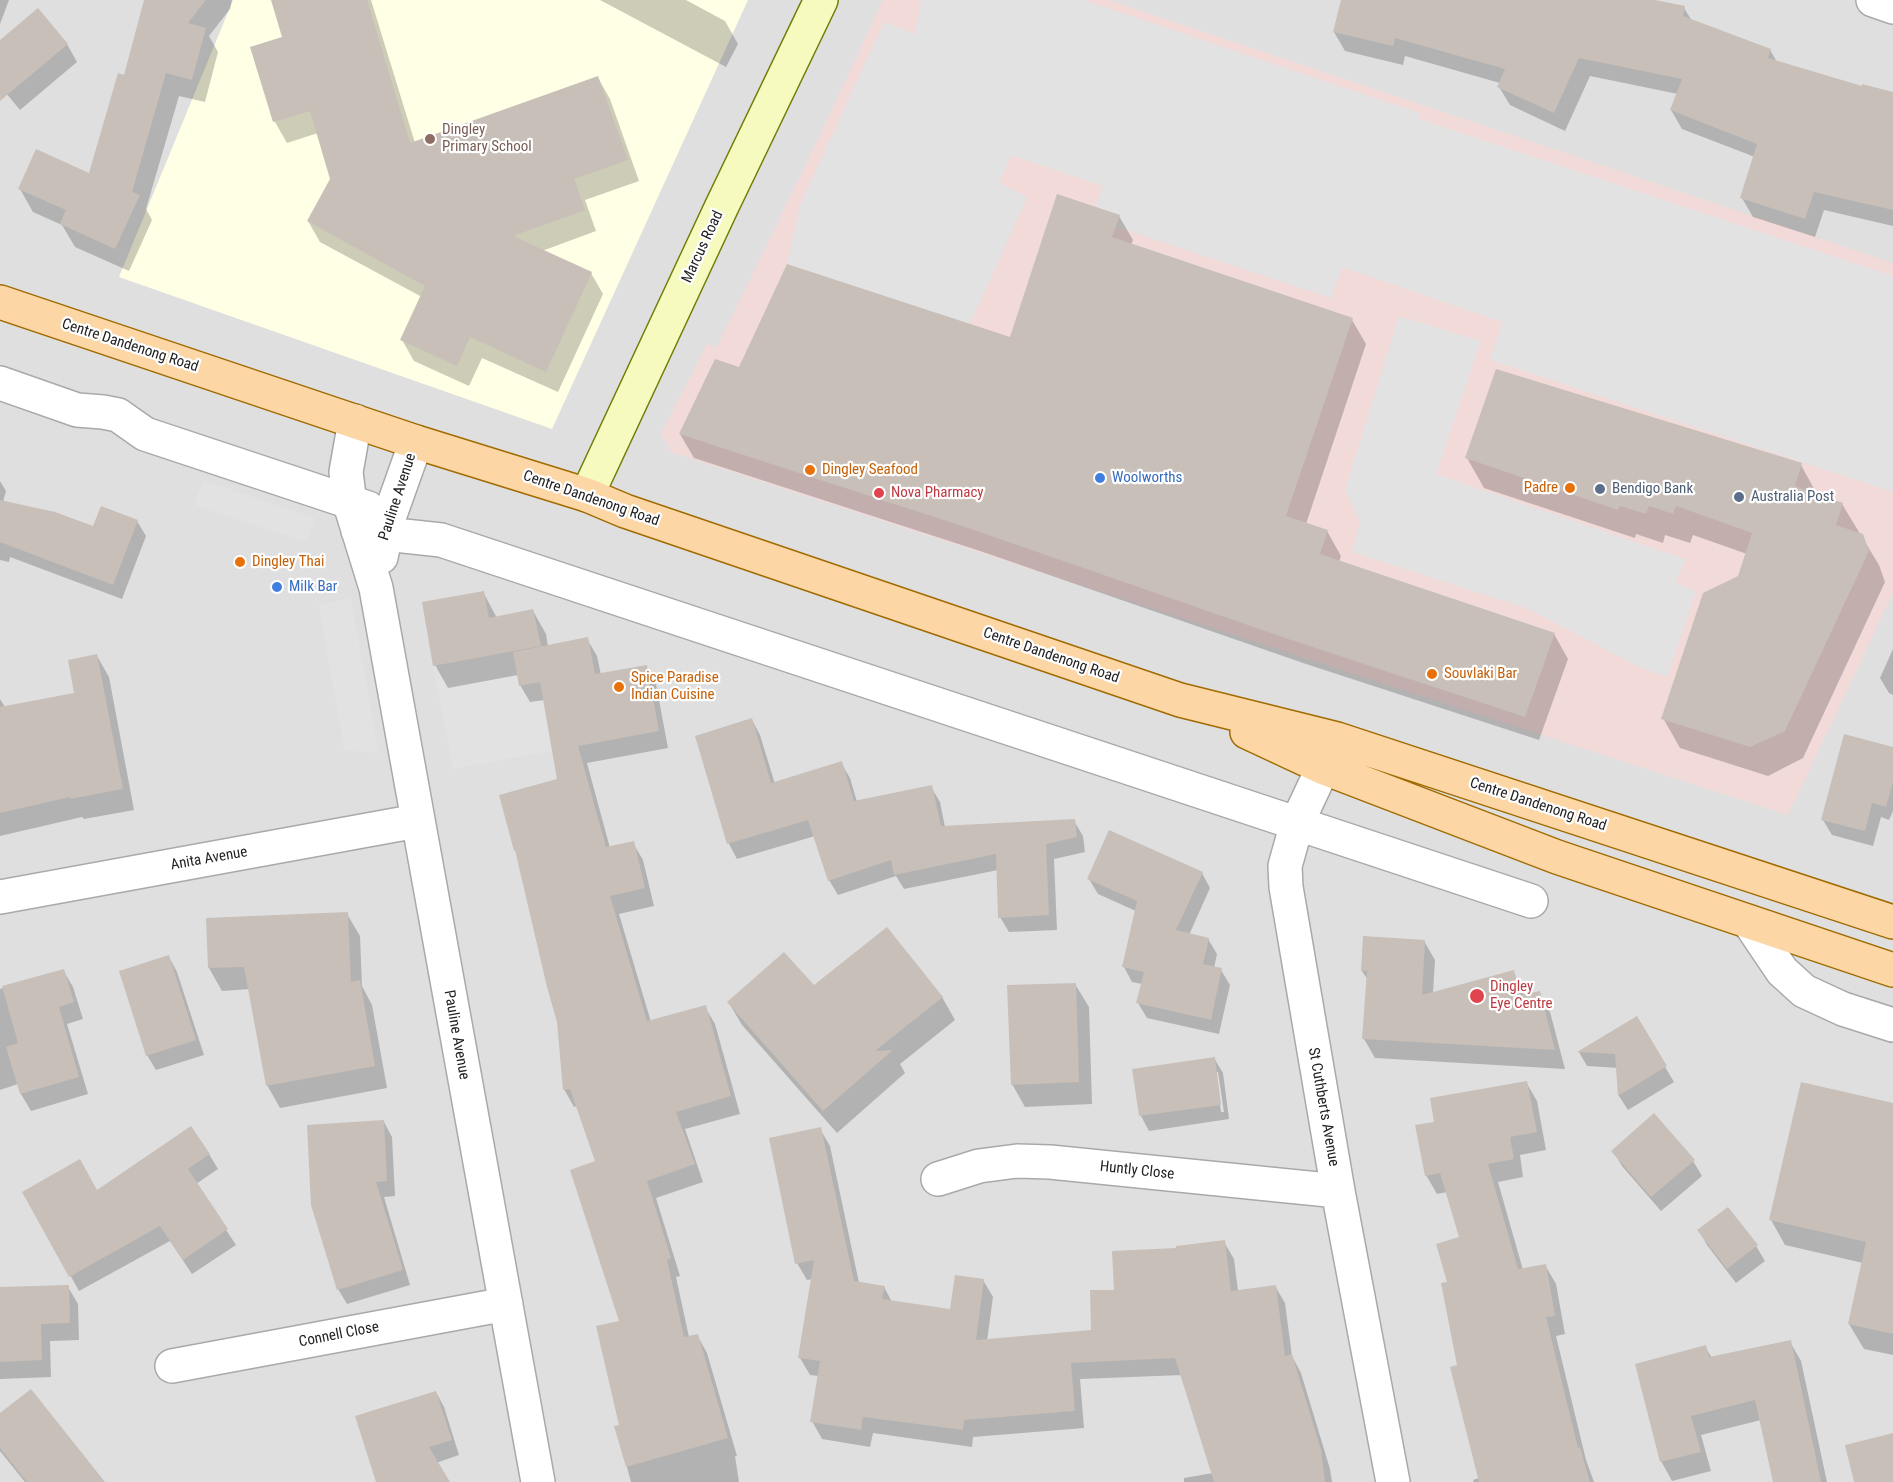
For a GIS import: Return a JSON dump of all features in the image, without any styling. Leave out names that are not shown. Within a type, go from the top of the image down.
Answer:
[{"type":"main road","name":"Marcus Road","points":[[587,495],[821,0]]},
{"type":"main road","name":"Centre Dandenong Road","points":[[0,302],[416,442],[587,495],[625,511],[1329,753],[1893,922]]},
{"type":"main road","name":"Centre Dandenong Road","points":[[1329,753],[1557,856],[1893,970]]},
{"type":"street","points":[[1873,0],[1893,7]]},
{"type":"street","points":[[0,383],[77,410],[118,415],[145,434],[371,521],[441,540],[1531,901]]},
{"type":"street","name":"Pauline Avenue","points":[[355,421],[346,472],[371,521],[376,588],[538,1482]]},
{"type":"street","name":"Pauline Avenue","points":[[371,521],[416,442]]},
{"type":"street","name":"St Cuthberts Avenue","points":[[1329,753],[1296,823],[1285,866],[1286,887],[1338,1191],[1392,1482]]},
{"type":"street","name":"Anita Avenue","points":[[0,897],[417,821]]},
{"type":"street","points":[[1749,922],[1782,971],[1804,991],[1844,1009],[1893,1025]]},
{"type":"street","name":"Huntly Close","points":[[938,1179],[979,1166],[1017,1161],[1050,1162],[1338,1191]]},
{"type":"street","name":"Connell Close","points":[[172,1366],[506,1304]]},
{"type":"shaded area","points":[[0,0],[1893,0],[1893,1482],[0,1482]]},
{"type":"shaded area","name":"Dingley Primary School","points":[[233,0],[748,0],[552,429],[119,277]]},
{"type":"shaded area","points":[[883,0],[1109,0],[1893,263],[1893,593],[1788,815],[671,452],[661,434],[707,344],[717,347]]},
{"type":"shaded area","points":[[921,0],[1083,0],[1419,113],[1419,119],[1893,276],[1893,492],[1490,360],[1502,322],[1342,267],[1331,298],[1090,218],[1103,186],[1011,155],[999,183],[1027,197],[970,324],[787,264],[799,208],[884,22],[915,34]]},
{"type":"shaded area","points":[[1399,316],[1481,341],[1436,474],[1685,559],[1676,583],[1696,591],[1667,677],[1639,667],[1529,609],[1352,552],[1360,522],[1345,490]]},
{"type":"shaded area","points":[[203,480],[315,518],[307,542],[194,505]]},
{"type":"shaded area","points":[[351,598],[379,753],[344,750],[319,605]]},
{"type":"shaded area","points":[[512,651],[519,685],[540,682],[552,751],[453,769],[433,666]]},
{"type":"building","points":[[144,0],[206,0],[188,23],[206,28],[192,80],[166,73],[132,192],[140,195],[115,249],[60,224],[66,210],[18,189],[36,149],[89,173],[118,73],[124,75]]},
{"type":"building","points":[[271,0],[367,0],[410,143],[598,76],[628,160],[574,179],[585,210],[513,236],[592,272],[546,372],[470,337],[457,366],[400,340],[425,286],[307,221],[330,179],[310,111],[273,122],[250,47],[282,37]]},
{"type":"building","points":[[1341,0],[1655,0],[1685,6],[1683,16],[1771,49],[1768,58],[1862,86],[1862,84],[1893,92],[1893,210],[1814,192],[1805,219],[1740,198],[1757,144],[1670,110],[1682,79],[1579,58],[1554,113],[1497,87],[1505,69],[1395,38],[1393,46],[1333,32]]},
{"type":"building","points":[[38,8],[68,44],[0,101],[0,40]]},
{"type":"building","points":[[1057,194],[1120,215],[1112,237],[1353,318],[1286,516],[1328,530],[1320,554],[1555,633],[1525,717],[1291,640],[968,528],[679,434],[715,359],[739,367],[787,264],[1010,337]]},
{"type":"building","points":[[1496,369],[1802,463],[1795,486],[1843,503],[1836,525],[1863,534],[1869,551],[1785,731],[1750,747],[1661,719],[1703,593],[1738,576],[1752,533],[1676,506],[1673,514],[1649,506],[1646,514],[1620,506],[1618,510],[1465,458]]},
{"type":"building","points":[[0,500],[55,512],[93,526],[101,506],[138,520],[113,585],[0,542]]},
{"type":"building","points":[[484,591],[489,618],[533,609],[541,646],[433,666],[422,602]]},
{"type":"building","points":[[588,637],[595,674],[647,665],[659,731],[578,746],[606,847],[634,841],[645,888],[610,896],[647,1021],[706,1005],[731,1096],[676,1112],[695,1164],[647,1181],[671,1258],[667,1260],[684,1337],[698,1334],[728,1438],[626,1467],[614,1426],[619,1425],[596,1326],[619,1321],[570,1170],[595,1161],[570,1089],[563,1090],[557,1022],[515,850],[499,795],[557,779],[540,682],[519,686],[513,652]]},
{"type":"building","points":[[97,654],[123,789],[70,799],[70,797],[0,813],[0,707],[74,693],[68,660]]},
{"type":"building","points":[[752,718],[771,783],[842,761],[854,801],[932,785],[941,826],[1075,819],[1077,837],[1046,844],[1049,915],[998,918],[996,854],[894,875],[891,860],[828,881],[808,820],[727,844],[695,736]]},
{"type":"building","points":[[1844,734],[1893,747],[1893,782],[1886,807],[1872,803],[1865,831],[1821,820]]},
{"type":"building","points":[[1109,830],[1203,872],[1176,930],[1209,938],[1203,964],[1222,968],[1211,1020],[1136,1003],[1144,972],[1122,967],[1137,901],[1087,879]]},
{"type":"building","points":[[348,912],[351,982],[360,980],[375,1066],[266,1086],[244,967],[208,968],[206,918]]},
{"type":"building","points":[[887,927],[943,997],[875,1051],[893,1050],[823,1111],[727,1002],[784,952],[814,985]]},
{"type":"building","points":[[1363,936],[1425,940],[1422,995],[1514,970],[1521,995],[1540,991],[1555,1050],[1362,1039],[1367,971],[1361,971]]},
{"type":"building","points":[[169,955],[196,1040],[146,1056],[119,971]]},
{"type":"building","points":[[64,969],[74,1002],[59,1007],[79,1077],[20,1094],[6,1047],[18,1043],[2,986]]},
{"type":"building","points":[[1076,983],[1079,1082],[1011,1085],[1007,985]]},
{"type":"building","points":[[1637,1016],[1667,1066],[1618,1096],[1615,1054],[1577,1052]]},
{"type":"building","points":[[1215,1057],[1221,1105],[1139,1116],[1132,1069]]},
{"type":"building","points":[[1527,1081],[1537,1132],[1510,1137],[1514,1159],[1488,1164],[1518,1269],[1546,1264],[1555,1316],[1546,1317],[1578,1448],[1580,1447],[1590,1482],[1479,1482],[1450,1367],[1457,1365],[1441,1283],[1447,1282],[1436,1244],[1459,1237],[1440,1173],[1425,1176],[1415,1125],[1434,1122],[1430,1098]]},
{"type":"building","points":[[1801,1082],[1893,1103],[1893,1334],[1848,1324],[1866,1242],[1769,1220]]},
{"type":"building","points":[[1654,1113],[1695,1160],[1651,1197],[1611,1151]]},
{"type":"building","points":[[384,1120],[387,1181],[376,1182],[403,1270],[337,1290],[311,1205],[307,1125]]},
{"type":"building","points":[[191,1126],[210,1154],[188,1169],[228,1229],[183,1260],[160,1226],[69,1277],[22,1192],[80,1159],[97,1190]]},
{"type":"building","points":[[821,1127],[854,1281],[885,1286],[882,1299],[950,1309],[955,1275],[984,1279],[976,1340],[1091,1330],[1090,1290],[1114,1290],[1112,1251],[1176,1248],[1176,1246],[1225,1240],[1231,1291],[1276,1285],[1285,1356],[1292,1354],[1321,1450],[1325,1482],[1214,1482],[1175,1358],[1071,1363],[1075,1411],[964,1420],[963,1430],[863,1417],[861,1430],[810,1422],[820,1361],[798,1358],[814,1260],[795,1264],[769,1138]]},
{"type":"building","points":[[1728,1207],[1758,1245],[1727,1269],[1697,1230]]},
{"type":"building","points":[[69,1285],[70,1323],[41,1324],[42,1360],[0,1362],[0,1287]]},
{"type":"building","points":[[1791,1340],[1821,1482],[1773,1482],[1755,1400],[1691,1416],[1701,1452],[1660,1462],[1635,1364],[1706,1345],[1709,1357]]},
{"type":"building","points":[[31,1389],[105,1482],[27,1482],[0,1448],[0,1413]]},
{"type":"building","points":[[436,1391],[452,1440],[429,1447],[450,1482],[376,1482],[355,1416]]},
{"type":"building","points":[[1893,1433],[1893,1482],[1854,1482],[1845,1445]]},
{"type":"place","name":"Dingley Primary School","points":[[430,139]]},
{"type":"place","name":"Dingley Seafood","points":[[810,470]]},
{"type":"place","name":"Woolworths","points":[[1100,478]]},
{"type":"place","name":"Padre","points":[[1570,488]]},
{"type":"place","name":"Bendigo Bank","points":[[1600,489]]},
{"type":"place","name":"Nova Pharmacy","points":[[879,493]]},
{"type":"place","name":"Australia Post","points":[[1739,497]]},
{"type":"place","name":"Dingley Thai","points":[[240,562]]},
{"type":"place","name":"Milk Bar","points":[[277,587]]},
{"type":"place","name":"Souvlaki Bar","points":[[1432,674]]},
{"type":"place","name":"Spice Paradise Indian Cuisine","points":[[619,687]]},
{"type":"place","name":"Dingley Eye Centre","points":[[1477,996]]}]
